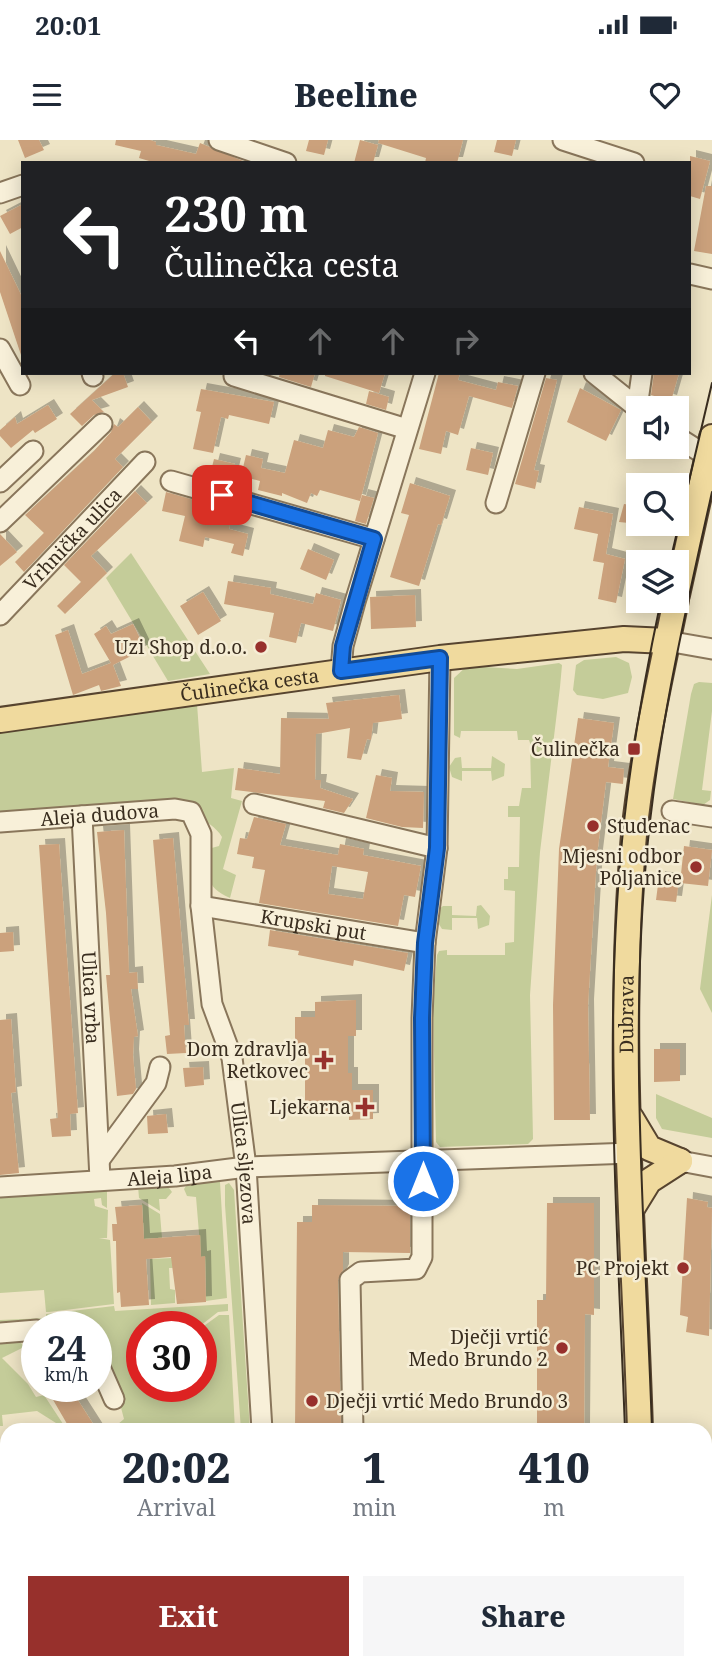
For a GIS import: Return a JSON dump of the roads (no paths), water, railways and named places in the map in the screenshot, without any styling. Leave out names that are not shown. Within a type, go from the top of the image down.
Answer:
[{"type":"main road","points":[[687,550],[710,446]]},
{"type":"main road","name":"Dubrava","points":[[640,1423],[627,984],[632,864],[640,788],[673,613]]},
{"type":"main road","name":"Čulinečka cesta","points":[[0,720],[440,658],[624,639],[667,641]]},
{"type":"main road","points":[[629,1115],[649,1148],[680,1161]]},
{"type":"main road","points":[[633,1207],[649,1181],[680,1161]]},
{"type":"street","points":[[219,140],[280,161]]},
{"type":"street","points":[[563,140],[628,161]]},
{"type":"street","points":[[0,193],[21,186]]},
{"type":"street","points":[[691,274],[712,279]]},
{"type":"street","points":[[0,349],[20,385]]},
{"type":"street","points":[[341,671],[343,646],[407,429],[420,375]]},
{"type":"street","points":[[496,503],[534,375]]},
{"type":"street","points":[[597,375],[626,398]]},
{"type":"street","points":[[639,396],[642,375]]},
{"type":"street","points":[[234,376],[407,429]]},
{"type":"street","points":[[0,522],[103,424]]},
{"type":"street","points":[[689,440],[710,446]]},
{"type":"street","points":[[0,482],[33,451]]},
{"type":"street","name":"Vrhnička ulica","points":[[0,615],[145,462]]},
{"type":"street","points":[[171,481],[374,539]]},
{"type":"street","points":[[667,641],[712,649]]},
{"type":"street","points":[[353,1423],[350,1280],[361,1272],[416,1269],[422,1257],[422,1018],[425,943],[437,848],[440,658]]},
{"type":"street","points":[[254,804],[437,848]]},
{"type":"street","name":"Aleja dudova","points":[[0,822],[175,809],[191,812],[195,817]]},
{"type":"street","points":[[672,811],[712,817]]},
{"type":"street","name":"Ulica vrba","points":[[82,816],[100,1169]]},
{"type":"street","name":"Ulica sljezova","points":[[195,817],[201,834],[201,906],[212,1004],[232,1058],[246,1167],[262,1423]]},
{"type":"street","name":"Krupski put","points":[[201,906],[425,943]]},
{"type":"street","points":[[100,1169],[156,1083],[160,1067]]},
{"type":"street","name":"Aleja lipa","points":[[0,1187],[100,1169],[175,1176],[246,1167],[423,1163],[631,1153]]},
{"type":"street","points":[[680,1161],[712,1167]]},
{"type":"street","points":[[0,1333],[21,1332]]},
{"type":"street","points":[[112,1394],[114,1399]]},
{"type":"tram line","points":[[673,550],[712,383]]},
{"type":"tram line","points":[[652,1423],[639,1081],[645,873],[663,729],[712,492]]},
{"type":"tram line","points":[[625,1423],[614,1135],[613,988],[616,914],[629,780],[658,613]]},
{"type":"place","name":"Uzi Shop d.o.o.","points":[[261,647]]},
{"type":"place","name":"Čulinečka","points":[[634,749]]},
{"type":"place","name":"Studenac","points":[[593,826]]},
{"type":"place","name":"Mjesni odbor Poljanice","points":[[696,867]]},
{"type":"place","name":"Dom zdravlja Retkovec","points":[[324,1060]]},
{"type":"place","name":"Ljekarna","points":[[365,1107]]},
{"type":"place","name":"PC Projekt","points":[[683,1268]]},
{"type":"place","name":"Dječji vrtić Medo Brundo 2","points":[[562,1348]]},
{"type":"place","name":"Dječji vrtić Medo Brundo 3","points":[[312,1401]]}]
